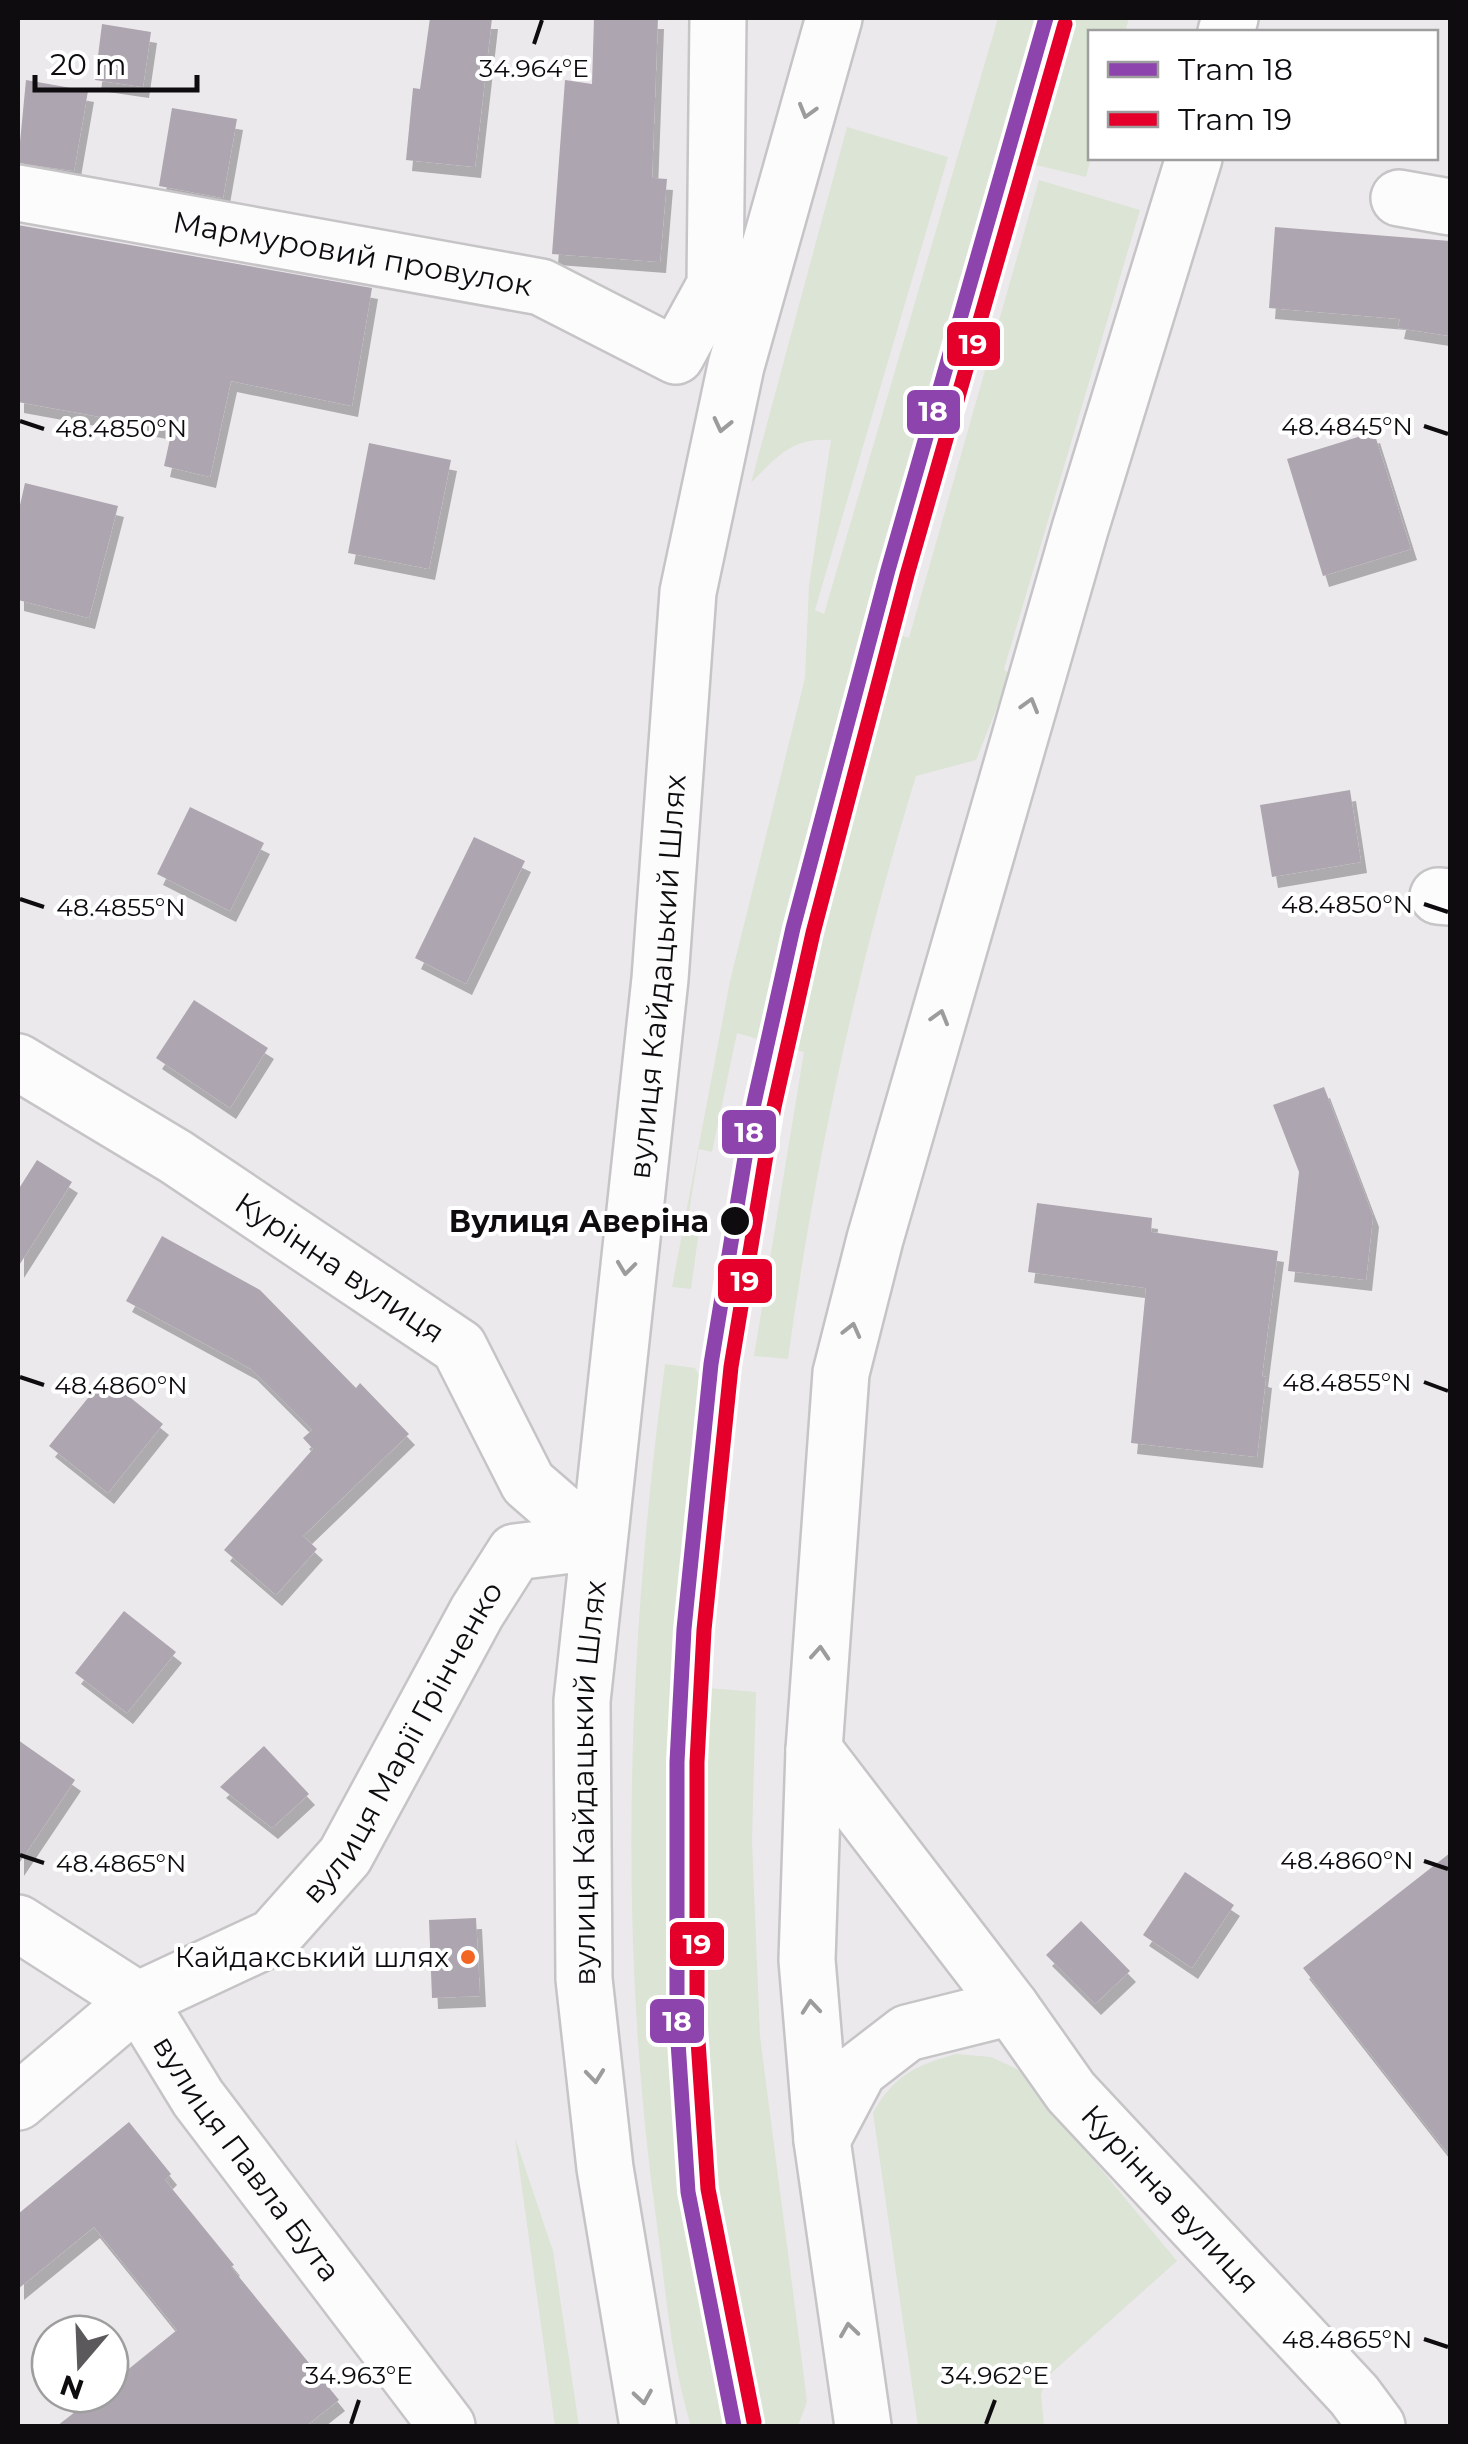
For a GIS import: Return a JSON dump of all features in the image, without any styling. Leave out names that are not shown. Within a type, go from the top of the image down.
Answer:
[{"type":"main road","name":"Мармуровий провулок","points":[[18,194],[541,287],[676,356],[714,285],[718,18]]},
{"type":"main road","name":"вулиця Кайдацький Шлях","points":[[648,2426],[605,2168],[584,1979],[582,1700],[596,1542],[660,980],[688,592],[736,366],[834,18]]},
{"type":"main road","points":[[862,2426],[822,2140],[807,1960],[814,1750],[841,1373],[875,1239],[1074,548],[1193,160]]},
{"type":"main road","name":"Курінна вулиця","points":[[18,1062],[176,1157],[459,1347],[528,1483],[596,1542]]},
{"type":"main road","name":"вулиця Марії Грінченко","points":[[18,2102],[138,2000],[273,1937],[345,1856],[478,1612],[515,1552],[596,1542]]},
{"type":"main road","name":"Курінна вулиця","points":[[814,1750],[1072,2092],[1354,2395],[1377,2426]]},
{"type":"main road","name":"вулиця Павла Бута","points":[[18,1922],[138,2000],[198,2098],[447,2426]]},
{"type":"main road","points":[[822,2140],[859,2070],[907,2032],[1011,2007]]},
{"type":"green space","points":[[998,18],[1129,18],[1126,30],[1088,30],[1090,160],[1086,177],[1036,165],[900,635],[909,638],[1039,180],[1140,210],[1004,669],[1010,675],[976,760],[916,776],[875,920],[840,1065],[811,1211],[788,1359],[754,1356],[804,1052],[737,1033],[712,1152],[699,1149],[689,1213],[701,1216],[691,1289],[672,1287],[730,981],[805,678],[809,586],[831,440],[795,446],[751,483],[847,127],[948,157],[815,610],[824,614]]},
{"type":"green space","points":[[665,1364],[695,1368],[702,1381],[672,1685],[756,1692],[752,1841],[760,2036],[807,2402],[798,2426],[691,2426],[666,2301],[644,2118],[632,1902],[635,1687],[652,1471]]},
{"type":"green space","points":[[956,2054],[991,2057],[1019,2070],[1177,2261],[1047,2377],[1041,2394],[1044,2426],[918,2426],[873,2113],[889,2090],[907,2074]]},
{"type":"green space","points":[[515,2138],[553,2251],[579,2426],[555,2426]]},
{"type":"building","points":[[430,18],[492,18],[475,167],[406,160],[413,88],[420,89]]},
{"type":"building","points":[[594,18],[658,18],[652,178],[667,179],[660,262],[552,254],[565,80],[592,84]]},
{"type":"building","points":[[102,24],[151,32],[143,87],[95,80]]},
{"type":"building","points":[[26,80],[88,91],[74,171],[18,163]]},
{"type":"building","points":[[172,108],[237,119],[223,198],[159,186]]},
{"type":"building","points":[[18,225],[372,288],[352,406],[231,381],[210,477],[164,466],[172,430],[18,402]]},
{"type":"building","points":[[1275,227],[1450,241],[1450,336],[1398,328],[1400,319],[1269,308]]},
{"type":"building","points":[[1374,432],[1411,549],[1323,576],[1287,459]]},
{"type":"building","points":[[369,443],[451,460],[429,569],[348,553]]},
{"type":"building","points":[[25,483],[118,506],[89,618],[18,600],[18,514]]},
{"type":"building","points":[[1350,790],[1361,862],[1272,877],[1260,805]]},
{"type":"building","points":[[190,807],[264,843],[230,911],[157,874]]},
{"type":"building","points":[[474,837],[525,861],[466,984],[415,958]]},
{"type":"building","points":[[194,1000],[268,1048],[230,1108],[156,1058]]},
{"type":"building","points":[[1324,1087],[1373,1216],[1366,1280],[1288,1271],[1299,1172],[1273,1105]]},
{"type":"building","points":[[37,1160],[72,1182],[18,1267],[18,1190]]},
{"type":"building","points":[[1037,1203],[1152,1218],[1151,1232],[1278,1251],[1262,1376],[1266,1377],[1257,1457],[1131,1443],[1146,1288],[1028,1272]]},
{"type":"building","points":[[162,1236],[260,1290],[356,1388],[360,1383],[409,1434],[303,1536],[317,1549],[276,1595],[224,1550],[313,1449],[303,1438],[312,1430],[251,1369],[126,1301]]},
{"type":"building","points":[[105,1377],[163,1424],[108,1493],[49,1446]]},
{"type":"building","points":[[124,1611],[176,1652],[127,1713],[75,1673]]},
{"type":"building","points":[[18,1740],[75,1780],[18,1865]]},
{"type":"building","points":[[264,1746],[309,1794],[272,1828],[220,1787]]},
{"type":"building","points":[[1450,1853],[1450,2156],[1303,1968]]},
{"type":"building","points":[[1185,1872],[1234,1905],[1192,1968],[1143,1935]]},
{"type":"building","points":[[476,1918],[480,1996],[432,1998],[429,1920]]},
{"type":"building","points":[[1081,1921],[1130,1971],[1095,2004],[1046,1955]]},
{"type":"building","points":[[129,2122],[171,2174],[165,2180],[339,2400],[306,2426],[57,2426],[72,2414],[130,2414],[130,2368],[177,2330],[94,2227],[18,2289],[18,2214]]},
{"type":"tram line","name":"18","points":[[734,2426],[688,2192],[677,2027],[677,1762],[684,1629],[711,1364],[754,1103],[793,928],[888,570],[1046,18]]},
{"type":"tram line","name":"19","points":[[754,2422],[708,2189],[697,2026],[697,1762],[704,1630],[731,1367],[774,1107],[813,933],[907,575],[1065,24]]},
{"type":"place","name":"Вулиця Аверіна","points":[[735,1221]]},
{"type":"place","name":"Кайдакський шлях","points":[[468,1957]]}]
